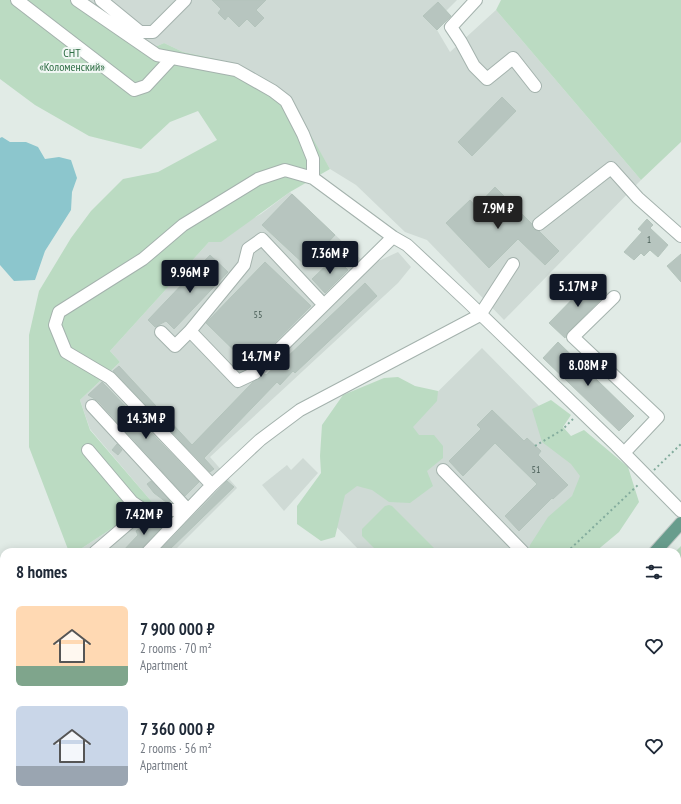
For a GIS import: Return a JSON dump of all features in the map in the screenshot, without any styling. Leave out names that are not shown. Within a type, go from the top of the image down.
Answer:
[{"type":"main road","points":[[659,548],[681,524]]},
{"type":"street","points":[[17,0],[134,90],[146,86],[172,58]]},
{"type":"street","points":[[77,0],[157,55],[236,70],[273,91],[286,102],[303,134],[313,159],[313,178]]},
{"type":"street","points":[[100,0],[140,32],[153,32],[185,0]]},
{"type":"street","points":[[476,0],[451,28],[461,42],[474,66],[487,79],[513,58],[535,86]]},
{"type":"street","points":[[539,224],[611,168],[638,198],[681,236]]},
{"type":"street","points":[[212,486],[110,378],[66,352],[55,325],[59,312],[143,259],[184,225],[258,179],[285,170],[313,178],[393,237],[407,245],[581,411],[681,510]]},
{"type":"street","points":[[190,331],[238,381],[255,373],[393,237]]},
{"type":"street","points":[[161,332],[176,346],[244,265],[248,248],[262,239],[324,305]]},
{"type":"street","points":[[152,548],[212,486],[260,440],[300,410],[480,315],[513,264]]},
{"type":"street","points":[[614,297],[573,336],[658,417],[624,453]]},
{"type":"street","points":[[92,406],[188,510]]},
{"type":"street","points":[[88,450],[132,502],[144,510],[188,510]]},
{"type":"street","points":[[443,470],[519,548]]},
{"type":"street","points":[[100,548],[144,510]]},
{"type":"path","points":[[535,446],[562,430],[581,411]]},
{"type":"path","points":[[571,548],[681,444]]},
{"type":"shaded area","points":[[87,0],[457,0],[446,11],[451,16],[437,30],[450,52],[496,10],[641,180],[504,320],[427,240],[405,232],[356,185],[330,169],[312,139],[235,63],[183,52],[164,43],[155,47]]},
{"type":"shaded area","points":[[290,192],[366,264],[372,264],[398,252],[411,267],[398,283],[210,457],[237,488],[177,548],[82,548],[152,502],[90,429],[80,400],[120,362],[110,351],[209,242],[261,214]]},
{"type":"shaded area","points":[[482,348],[618,486],[555,548],[357,548],[319,509]]},
{"type":"shaded area","points":[[303,458],[318,473],[284,511],[262,485],[287,465],[291,470]]},
{"type":"green space","name":"СНТ «Коломенский»","points":[[0,0],[87,0],[155,47],[164,43],[183,52],[235,63],[288,95],[330,169],[290,192],[221,242],[209,242],[110,351],[120,362],[80,400],[90,430],[152,502],[82,548],[67,548],[29,447],[29,335],[39,291],[71,238],[91,211],[123,179],[158,172],[217,140],[198,111],[170,122],[141,149],[89,136],[35,105],[0,79]]},
{"type":"green space","points":[[501,0],[681,0],[681,142],[641,180],[496,10]]},
{"type":"green space","points":[[398,377],[415,386],[438,391],[437,401],[413,427],[419,435],[434,435],[443,446],[443,458],[427,471],[433,486],[410,503],[389,502],[372,490],[357,486],[345,495],[335,537],[321,541],[297,524],[297,506],[321,473],[320,456],[322,425],[343,395],[384,378]]},
{"type":"green space","points":[[551,400],[571,415],[563,427],[571,436],[584,430],[628,467],[639,502],[619,532],[600,548],[529,548],[548,517],[572,496],[580,476],[571,464],[542,442],[532,409]]},
{"type":"green space","points":[[385,506],[392,506],[434,548],[374,548],[362,536],[362,529]]},
{"type":"water","points":[[2,137],[10,142],[26,142],[38,147],[45,159],[59,157],[71,160],[77,178],[72,192],[71,210],[45,251],[35,280],[14,281],[0,265],[0,138]]},
{"type":"building","points":[[212,0],[266,0],[256,10],[264,18],[255,27],[247,19],[239,27],[228,16],[225,20],[218,13],[221,9]]},
{"type":"building","points":[[438,2],[451,16],[437,30],[423,16]]},
{"type":"building","points":[[502,97],[516,111],[472,156],[458,142]]},
{"type":"building","points":[[495,187],[532,224],[533,229],[539,231],[559,251],[545,265],[518,239],[489,268],[446,223],[470,200],[476,207]]},
{"type":"building","points":[[292,194],[335,235],[306,266],[262,225]]},
{"type":"building","points":[[647,219],[653,225],[650,228],[668,245],[658,257],[650,250],[644,256],[641,253],[634,260],[624,252],[642,232],[638,229]]},
{"type":"building","points":[[681,254],[681,282],[667,266]]},
{"type":"building","points":[[210,255],[228,272],[174,329],[166,321],[155,327],[148,320]]},
{"type":"building","points":[[335,257],[348,270],[325,293],[312,279]]},
{"type":"building","points":[[265,262],[311,306],[251,367],[206,323]]},
{"type":"building","points":[[592,279],[607,293],[568,332],[565,338],[549,323]]},
{"type":"building","points":[[365,283],[377,296],[295,373],[293,371],[280,385],[277,382],[204,458],[214,469],[210,472],[113,371],[119,366],[192,445],[253,382],[265,374],[266,375],[282,360],[283,361]]},
{"type":"building","points":[[558,342],[634,416],[619,431],[543,358]]},
{"type":"building","points":[[102,382],[199,482],[185,496],[98,401],[88,395]]},
{"type":"building","points":[[492,410],[524,441],[527,438],[541,451],[538,455],[568,485],[553,499],[552,498],[519,531],[505,516],[537,484],[495,443],[463,476],[449,461],[481,429],[477,425]]},
{"type":"building","points":[[117,444],[122,450],[118,455],[112,450]]},
{"type":"building","points":[[151,481],[170,501],[169,502],[166,502],[154,493],[147,484]]},
{"type":"building","points":[[227,481],[234,487],[171,548],[162,548]]},
{"type":"building","points":[[155,518],[157,518],[164,525],[143,548],[126,548],[138,535],[136,531],[142,526],[144,528]]}]
